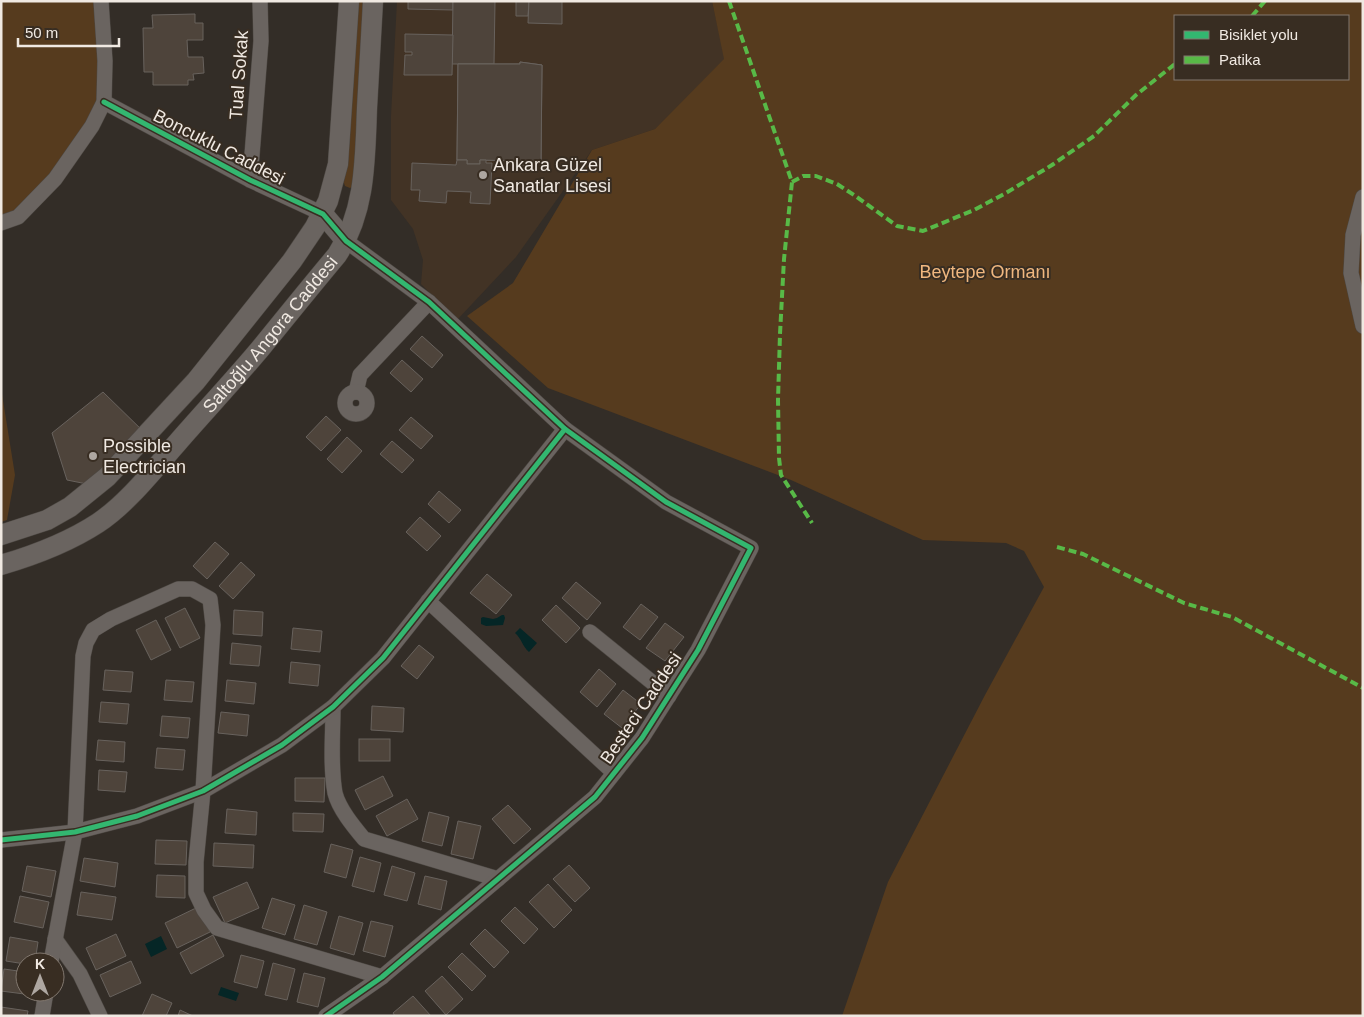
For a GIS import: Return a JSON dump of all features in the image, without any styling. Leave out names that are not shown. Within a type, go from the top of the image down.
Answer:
[{"type":"street","points":[[1,223],[18,217],[55,179],[92,126],[104,102],[105,61],[100,1]]},
{"type":"street","name":"Tual Sokak","points":[[250,180],[261,41],[260,1]]},
{"type":"street","name":"Saltoğlu Angora Caddesi","points":[[1,535],[47,520],[70,507],[107,477],[196,380],[286,268],[323,214],[338,164],[349,1]]},
{"type":"street","name":"Saltoğlu Angora Caddesi","points":[[1,565],[62,543],[82,533],[109,514],[154,469],[259,350],[337,255],[354,223],[363,178],[373,1]]},
{"type":"street","name":"Boncuklu Caddesi","points":[[104,102],[250,180],[323,214]]},
{"type":"street","points":[[1363,196],[1353,236],[1351,273],[1358,312],[1363,326]]},
{"type":"street","points":[[1,840],[75,832],[137,816],[203,791],[282,745],[333,707],[383,658],[565,429],[429,302],[346,241],[323,214]]},
{"type":"street","points":[[356,392],[360,375],[429,302]]},
{"type":"street","name":"Besteci Caddesi","points":[[336,1013],[382,977],[596,797],[642,738],[698,650],[752,548],[666,502],[565,429]]},
{"type":"street","points":[[53,952],[75,832],[83,656],[86,644],[93,630],[105,623],[178,590],[192,590],[210,599],[213,625],[203,791],[196,862],[196,893],[204,910],[218,928],[382,977]]},
{"type":"street","points":[[428,601],[614,773]]},
{"type":"street","points":[[590,632],[669,696]]},
{"type":"street","points":[[333,707],[333,761],[336,794],[350,822],[364,839],[498,879]]},
{"type":"street","points":[[55,939],[80,974],[100,1016]]},
{"type":"street","points":[[42,1016],[44,1002]]},
{"type":"shaded area","name":"Ankara Güzel Sanatlar Lisesi","points":[[397,1],[712,1],[725,59],[655,129],[592,150],[516,257],[457,320],[421,284],[423,260],[413,229],[391,200],[391,116]]},
{"type":"green space","points":[[1,1],[101,1],[104,102],[55,179],[1,223]]},
{"type":"green space","points":[[356,1],[367,1],[360,118],[352,187],[350,188],[345,186],[344,183]]},
{"type":"green space","name":"Beytepe Ormanı","points":[[712,1],[1363,1],[1363,1016],[842,1016],[888,882],[985,695],[1044,587],[1024,551],[1006,543],[923,540],[791,480],[548,388],[467,316],[513,283],[592,150],[655,129],[724,59]]},
{"type":"green space","points":[[1,388],[15,475],[7,520],[1,522]]},
{"type":"water","points":[[502,615],[505,618],[503,625],[486,626],[481,624],[481,618],[483,617],[493,619]]},
{"type":"water","points":[[520,628],[537,643],[529,652],[515,633]]},
{"type":"water","points":[[161,936],[167,949],[151,957],[145,944]]},
{"type":"water","points":[[221,987],[239,993],[236,1001],[218,995]]},
{"type":"building","points":[[408,1],[453,1],[453,10],[408,9]]},
{"type":"building","points":[[453,1],[495,1],[494,64],[452,64]]},
{"type":"building","points":[[516,1],[529,1],[528,16],[516,16]]},
{"type":"building","points":[[529,1],[562,1],[562,24],[528,23]]},
{"type":"building","points":[[195,14],[195,23],[203,23],[203,40],[187,40],[188,57],[203,57],[204,73],[193,74],[194,80],[188,80],[188,85],[153,85],[153,72],[144,72],[143,28],[153,28],[152,15]]},
{"type":"building","points":[[405,34],[453,35],[452,75],[404,75],[405,55],[412,55],[412,52],[405,52]]},
{"type":"building","points":[[520,62],[542,65],[541,161],[529,161],[529,165],[518,165],[518,161],[480,160],[480,164],[467,164],[467,160],[457,160],[458,64],[520,64]],"holes":[[[493,100],[504,100],[504,127],[493,127]]]},
{"type":"building","points":[[520,62],[542,65],[541,161],[529,161],[529,165],[518,165],[518,161],[480,160],[480,164],[467,164],[467,160],[457,160],[458,64],[520,64]]},
{"type":"building","points":[[457,160],[467,160],[467,164],[480,164],[480,160],[492,163],[490,204],[470,203],[471,192],[447,191],[446,203],[419,201],[420,190],[411,190],[412,163],[456,165]]},
{"type":"building","points":[[422,336],[443,355],[432,368],[410,349]]},
{"type":"building","points":[[402,360],[423,379],[411,392],[390,373]]},
{"type":"building","name":"Possible Electrician","points":[[103,392],[147,435],[97,486],[67,480],[52,433]]},
{"type":"building","points":[[326,416],[341,430],[321,451],[306,437]]},
{"type":"building","points":[[411,417],[433,436],[421,449],[399,430]]},
{"type":"building","points":[[347,437],[362,451],[342,473],[327,459]]},
{"type":"building","points":[[392,441],[414,460],[402,473],[380,454]]},
{"type":"building","points":[[439,491],[461,510],[449,523],[428,504]]},
{"type":"building","points":[[420,517],[441,536],[427,551],[406,532]]},
{"type":"building","points":[[215,542],[229,554],[207,579],[193,566]]},
{"type":"building","points":[[241,562],[255,575],[233,599],[219,586]]},
{"type":"building","points":[[487,574],[512,595],[496,614],[470,593]]},
{"type":"building","points":[[576,582],[601,603],[587,620],[562,598]]},
{"type":"building","points":[[641,604],[658,617],[640,640],[623,627]]},
{"type":"building","points":[[556,605],[580,628],[566,643],[542,620]]},
{"type":"building","points":[[185,608],[200,638],[180,648],[165,618]]},
{"type":"building","points":[[234,610],[263,612],[262,636],[233,634]]},
{"type":"building","points":[[156,620],[171,650],[151,660],[136,630]]},
{"type":"building","points":[[665,623],[684,637],[665,661],[646,648]]},
{"type":"building","points":[[293,628],[322,631],[320,652],[291,649]]},
{"type":"building","points":[[232,643],[261,646],[259,666],[230,664]]},
{"type":"building","points":[[419,645],[434,657],[417,679],[401,666]]},
{"type":"building","points":[[291,662],[320,665],[318,686],[289,683]]},
{"type":"building","points":[[599,669],[616,684],[597,707],[580,692]]},
{"type":"building","points":[[105,670],[133,672],[131,692],[103,690]]},
{"type":"building","points":[[166,680],[194,682],[192,702],[164,700]]},
{"type":"building","points":[[227,680],[256,683],[254,704],[225,701]]},
{"type":"building","points":[[623,690],[641,704],[622,728],[604,714]]},
{"type":"building","points":[[101,702],[129,704],[127,724],[99,722]]},
{"type":"building","points":[[372,706],[404,708],[403,732],[371,730]]},
{"type":"building","points":[[221,712],[249,715],[247,736],[218,733]]},
{"type":"building","points":[[162,716],[190,718],[188,738],[160,736]]},
{"type":"building","points":[[359,739],[390,739],[390,761],[359,761]]},
{"type":"building","points":[[98,740],[125,742],[124,762],[96,760]]},
{"type":"building","points":[[157,748],[185,750],[183,770],[155,768]]},
{"type":"building","points":[[99,770],[127,772],[125,792],[98,790]]},
{"type":"building","points":[[383,776],[393,796],[365,810],[355,790]]},
{"type":"building","points":[[295,778],[325,778],[324,802],[295,801]]},
{"type":"building","points":[[407,799],[418,819],[387,836],[376,816]]},
{"type":"building","points":[[508,805],[531,829],[514,844],[492,819]]},
{"type":"building","points":[[227,809],[257,812],[256,835],[225,833]]},
{"type":"building","points":[[429,812],[449,817],[442,846],[422,841]]},
{"type":"building","points":[[293,813],[324,814],[323,832],[293,831]]},
{"type":"building","points":[[458,821],[481,826],[473,859],[451,854]]},
{"type":"building","points":[[156,840],[187,841],[186,865],[155,864]]},
{"type":"building","points":[[214,843],[254,845],[253,868],[213,866]]},
{"type":"building","points":[[331,844],[353,850],[346,878],[324,872]]},
{"type":"building","points":[[360,857],[381,863],[374,892],[352,886]]},
{"type":"building","points":[[84,858],[118,863],[115,887],[80,881]]},
{"type":"building","points":[[569,865],[590,888],[575,902],[553,879]]},
{"type":"building","points":[[27,866],[56,871],[51,897],[22,891]]},
{"type":"building","points":[[392,866],[415,873],[407,901],[384,895]]},
{"type":"building","points":[[157,875],[185,876],[185,898],[156,897]]},
{"type":"building","points":[[425,876],[447,881],[441,910],[418,904]]},
{"type":"building","points":[[247,882],[259,908],[225,923],[213,897]]},
{"type":"building","points":[[548,884],[572,910],[554,928],[529,902]]},
{"type":"building","points":[[81,892],[116,897],[112,920],[77,915]]},
{"type":"building","points":[[20,896],[49,902],[43,928],[14,922]]},
{"type":"building","points":[[272,898],[295,905],[285,935],[262,928]]},
{"type":"building","points":[[304,905],[327,912],[317,945],[294,939]]},
{"type":"building","points":[[198,907],[210,932],[177,948],[165,923]]},
{"type":"building","points":[[515,907],[538,929],[524,944],[501,921]]},
{"type":"building","points":[[339,916],[363,923],[354,955],[330,948]]},
{"type":"building","points":[[371,921],[393,926],[385,957],[363,951]]},
{"type":"building","points":[[485,929],[509,952],[494,968],[470,944]]},
{"type":"building","points":[[116,934],[126,956],[96,970],[86,948]]},
{"type":"building","points":[[213,935],[224,956],[191,974],[180,953]]},
{"type":"building","points":[[10,937],[38,942],[36,952],[15,952],[15,962],[6,961]]},
{"type":"building","points":[[462,953],[486,976],[472,991],[448,967]]},
{"type":"building","points":[[241,955],[264,961],[257,988],[234,982]]},
{"type":"building","points":[[131,961],[141,983],[110,997],[100,975]]},
{"type":"building","points":[[273,963],[295,969],[287,1000],[265,995]]},
{"type":"building","points":[[4,969],[15,971],[15,993],[1,991]]},
{"type":"building","points":[[304,973],[325,978],[318,1007],[297,1002]]},
{"type":"building","points":[[442,976],[463,999],[446,1015],[425,991]]},
{"type":"building","points":[[152,994],[172,1003],[166,1016],[142,1016]]},
{"type":"building","points":[[413,996],[431,1016],[395,1016],[393,1013]]},
{"type":"building","points":[[1,1007],[28,1011],[27,1016],[1,1016]]},
{"type":"building","points":[[180,1010],[193,1016],[178,1016]]},
{"type":"marked path","points":[[729,1],[792,182],[784,259],[780,334],[779,458],[781,475],[812,523]]},
{"type":"marked path","points":[[1253,15],[1265,1]]},
{"type":"marked path","points":[[792,182],[803,176],[816,176],[837,184],[897,226],[923,231],[974,210],[1052,165],[1094,136],[1136,95],[1174,65]]},
{"type":"marked path","points":[[1057,547],[1083,554],[1184,603],[1232,617],[1363,688]]},
{"type":"cycle path","points":[[1,840],[75,832],[137,816],[203,791],[282,745],[333,707],[383,658],[565,429],[429,302],[346,241],[323,214],[250,180],[104,102]]},
{"type":"cycle path","points":[[326,1016],[382,977],[595,797],[642,738],[698,650],[751,548],[666,502],[565,429]]},
{"type":"place","name":"Ankara Güzel Sanatlar Lisesi","points":[[483,175]]},
{"type":"place","name":"Possible Electrician","points":[[93,456]]}]
